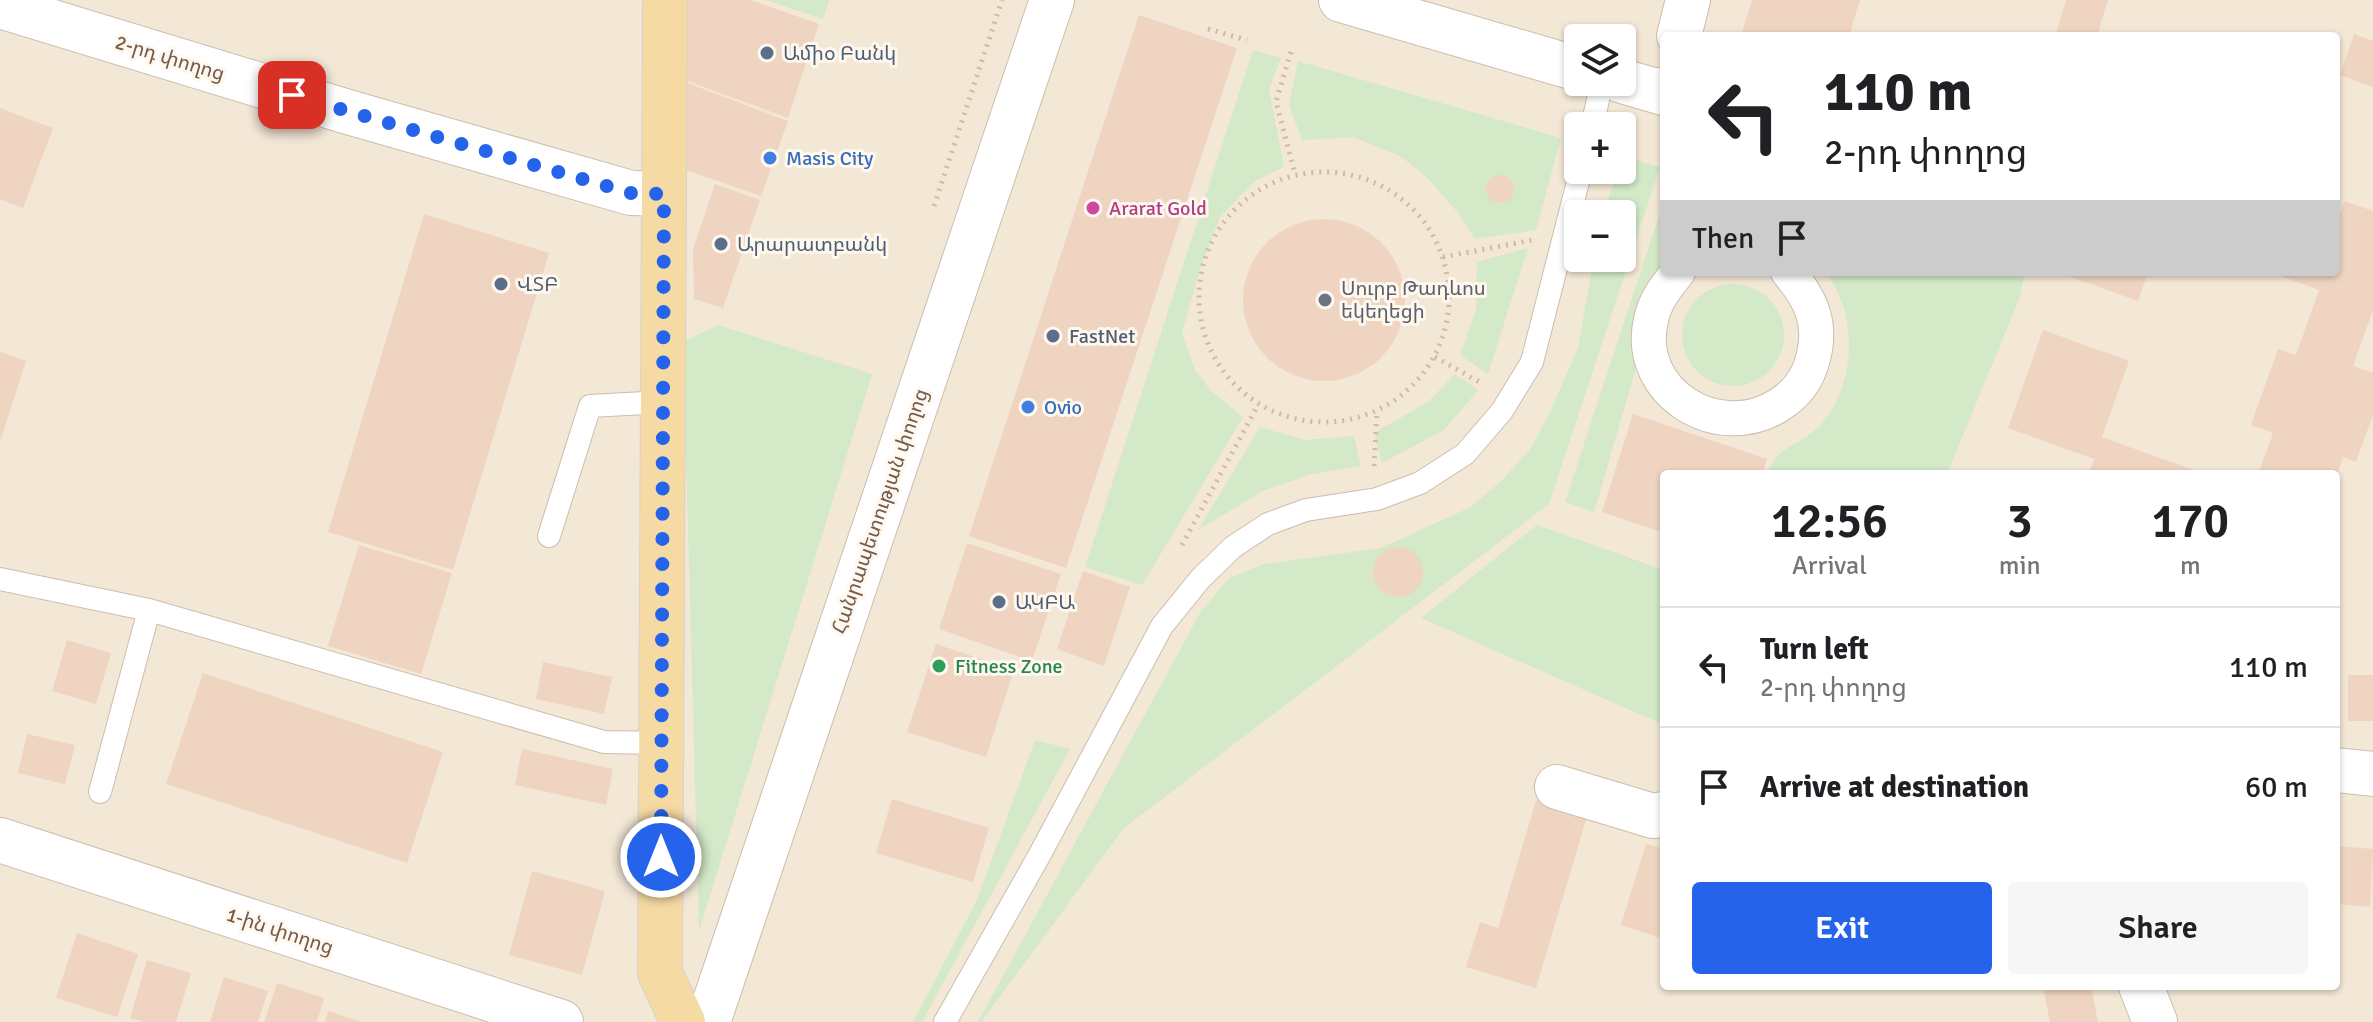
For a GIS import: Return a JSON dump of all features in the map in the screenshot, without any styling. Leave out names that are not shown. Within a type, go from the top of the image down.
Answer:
[{"type":"main road","points":[[665,0],[660,973],[683,1022]]},
{"type":"street","name":"Հանրապետության փողոց","points":[[708,1022],[1052,0]]},
{"type":"street","points":[[1341,0],[1564,65]]},
{"type":"street","points":[[1680,32],[1688,0]]},
{"type":"street","name":"2-րդ փողոց","points":[[0,6],[73,13],[348,112],[631,193],[664,194]]},
{"type":"street","points":[[1636,85],[1660,91]]},
{"type":"street","points":[[1675,276],[1660,293],[1650,321],[1650,351],[1661,379],[1680,401],[1706,415],[1735,420],[1764,414],[1790,398],[1809,373],[1817,345],[1815,317],[1805,292],[1791,276]]},
{"type":"street","points":[[2340,770],[2373,774]]},
{"type":"street","points":[[1557,787],[1653,816],[1660,815]]},
{"type":"street","name":"1-ին փողոց","points":[[0,840],[561,1022]]},
{"type":"street","points":[[2143,990],[2155,1022]]},
{"type":"lane","points":[[945,1022],[1039,856],[1162,626],[1201,578],[1233,547],[1268,524],[1306,510],[1377,499],[1420,483],[1465,454],[1502,411],[1532,362],[1577,184]]},
{"type":"lane","points":[[549,536],[590,406],[663,402]]},
{"type":"lane","points":[[0,579],[149,610],[604,742],[662,743]]},
{"type":"lane","points":[[100,792],[149,610]]},
{"type":"path","points":[[933,207],[1002,0]]},
{"type":"path","points":[[1208,29],[1247,40]]},
{"type":"path","points":[[1291,52],[1276,102],[1295,174]]},
{"type":"path","points":[[1332,171],[1368,179],[1400,197],[1426,224],[1443,257],[1450,290],[1448,325],[1435,357],[1411,389],[1377,412],[1337,423],[1296,421],[1258,405],[1230,381],[1209,350],[1199,314],[1199,277],[1211,242],[1232,211],[1260,188],[1295,174],[1332,171]]},
{"type":"path","points":[[1443,257],[1541,239]]},
{"type":"path","points":[[1435,357],[1491,388]]},
{"type":"path","points":[[1182,545],[1258,405]]},
{"type":"path","points":[[1374,475],[1377,412]]},
{"type":"shaded area","points":[[0,0],[2373,0],[2373,1022],[0,1022]]},
{"type":"green space","points":[[766,0],[829,0],[823,19]]},
{"type":"green space","points":[[1253,50],[1281,58],[1269,89],[1284,167],[1255,181],[1220,217],[1201,266],[1182,333],[1194,368],[1211,391],[1243,417],[1142,585],[1085,567]]},
{"type":"green space","points":[[1298,61],[1561,138],[1536,230],[1475,239],[1459,214],[1426,176],[1400,156],[1353,137],[1302,140],[1289,105]]},
{"type":"green space","points":[[1636,160],[1660,167],[1636,240],[1636,200],[1608,200],[1613,184],[1636,184]]},
{"type":"green space","points":[[1660,213],[1660,276],[1663,276],[1594,512],[1565,502]]},
{"type":"green space","points":[[1528,248],[1488,374],[1460,355],[1476,310],[1477,262]]},
{"type":"green space","points":[[1592,272],[1625,272],[1549,504],[1124,828],[978,1022],[1200,613],[1228,579],[1264,564],[1381,548],[1471,507],[1530,450],[1578,348]]},
{"type":"green space","points":[[1827,276],[2024,276],[2019,299],[1949,470],[1769,470],[1781,453],[1815,430],[1829,415],[1839,396],[1849,352],[1844,308]]},
{"type":"green space","points":[[1733,284],[1753,287],[1776,306],[1781,315],[1784,335],[1781,355],[1762,378],[1753,383],[1733,386],[1713,383],[1690,364],[1685,355],[1682,335],[1685,315],[1704,292],[1713,287]]},
{"type":"green space","points":[[718,325],[872,374],[699,931],[683,342]]},
{"type":"green space","points":[[1455,374],[1478,390],[1444,430],[1382,463],[1374,433],[1428,402]]},
{"type":"green space","points":[[1260,427],[1305,440],[1354,436],[1361,466],[1312,474],[1265,490],[1198,530]]},
{"type":"green space","points":[[1537,525],[1660,569],[1660,723],[1421,618]]},
{"type":"green space","points":[[1035,740],[1070,749],[922,1022],[913,1022],[977,900]]},
{"type":"building","points":[[684,0],[751,0],[819,24],[788,118],[685,80]]},
{"type":"building","points":[[1752,0],[1860,0],[1850,32],[1742,32]]},
{"type":"building","points":[[2066,0],[2108,0],[2098,32],[2056,32]]},
{"type":"building","points":[[1139,15],[1237,48],[1066,568],[969,536]]},
{"type":"building","points":[[2354,34],[2373,41],[2373,87],[2340,75]]},
{"type":"building","points":[[685,82],[788,121],[761,196],[683,169]]},
{"type":"building","points":[[0,108],[53,128],[23,208],[0,199]]},
{"type":"building","points":[[1500,175],[1510,179],[1514,189],[1510,199],[1500,203],[1490,199],[1486,189],[1490,179]]},
{"type":"building","points":[[715,184],[760,200],[723,308],[694,299],[693,249]]},
{"type":"building","points":[[2345,201],[2373,211],[2373,310],[2353,366],[2373,373],[2373,415],[2356,462],[2343,457],[2338,470],[2259,470],[2273,433],[2251,425],[2278,349],[2296,355],[2319,290],[2280,276],[2340,276],[2340,214]]},
{"type":"building","points":[[424,214],[549,253],[453,570],[328,532]]},
{"type":"building","points":[[1324,219],[1355,225],[1381,243],[1399,269],[1405,300],[1399,331],[1381,357],[1355,375],[1324,381],[1293,375],[1267,357],[1249,331],[1243,300],[1249,269],[1267,243],[1293,225]]},
{"type":"building","points":[[2068,276],[2147,276],[2138,301]]},
{"type":"building","points":[[2043,330],[2129,361],[2102,437],[2193,470],[2090,470],[2094,459],[2008,428]]},
{"type":"building","points":[[0,352],[26,361],[1,439],[0,439]]},
{"type":"building","points":[[1633,414],[1767,459],[1763,470],[1660,470],[1660,532],[1602,512]]},
{"type":"building","points":[[967,543],[1061,574],[1032,661],[939,629]]},
{"type":"building","points":[[359,545],[452,573],[421,674],[328,646]]},
{"type":"building","points":[[1398,547],[1416,554],[1423,572],[1416,590],[1398,597],[1380,590],[1373,572],[1380,554]]},
{"type":"building","points":[[1083,571],[1130,587],[1104,666],[1057,649]]},
{"type":"building","points":[[67,640],[111,653],[96,704],[52,691]]},
{"type":"building","points":[[936,644],[1014,670],[986,757],[907,732]]},
{"type":"building","points":[[543,662],[612,677],[604,714],[536,699]]},
{"type":"building","points":[[203,673],[443,752],[407,863],[166,784]]},
{"type":"building","points":[[2348,675],[2373,675],[2373,721],[2348,721]]},
{"type":"building","points":[[27,734],[75,745],[65,784],[18,773]]},
{"type":"building","points":[[522,749],[613,769],[606,805],[515,785]]},
{"type":"building","points":[[1538,794],[1589,810],[1536,988],[1466,967],[1480,922],[1498,928]]},
{"type":"building","points":[[892,799],[989,828],[973,882],[876,853]]},
{"type":"building","points":[[1646,844],[1660,848],[1660,938],[1621,925]]},
{"type":"building","points":[[2340,846],[2373,849],[2370,907],[2340,904]]},
{"type":"building","points":[[532,871],[605,891],[582,975],[509,955]]},
{"type":"building","points":[[77,933],[138,954],[117,1017],[56,998]]},
{"type":"building","points":[[147,960],[191,973],[176,1022],[144,1022],[130,1018]]},
{"type":"building","points":[[224,977],[268,991],[258,1022],[210,1022]]},
{"type":"building","points":[[277,983],[324,998],[317,1022],[264,1022]]},
{"type":"building","points":[[2044,990],[2092,990],[2098,1022],[2050,1022]]},
{"type":"building","points":[[328,1011],[359,1021],[359,1022],[325,1022]]},
{"type":"place","name":"Ամիօ Բանկ","points":[[767,53]]},
{"type":"place","name":"Masis City","points":[[770,158]]},
{"type":"place","name":"Ararat Gold","points":[[1093,208]]},
{"type":"place","name":"Արարատբանկ","points":[[721,244]]},
{"type":"place","name":"ՎՏԲ","points":[[501,284]]},
{"type":"place","name":"Սուրբ Թադևոս եկեղեցի","points":[[1325,300]]},
{"type":"place","name":"FastNet","points":[[1053,336]]},
{"type":"place","name":"Ovio","points":[[1028,407]]},
{"type":"place","name":"ԱԿԲԱ","points":[[999,602]]},
{"type":"place","name":"Fitness Zone","points":[[939,666]]},
{"type":"route","points":[[292,95],[631,193],[664,194],[661,857]]}]
